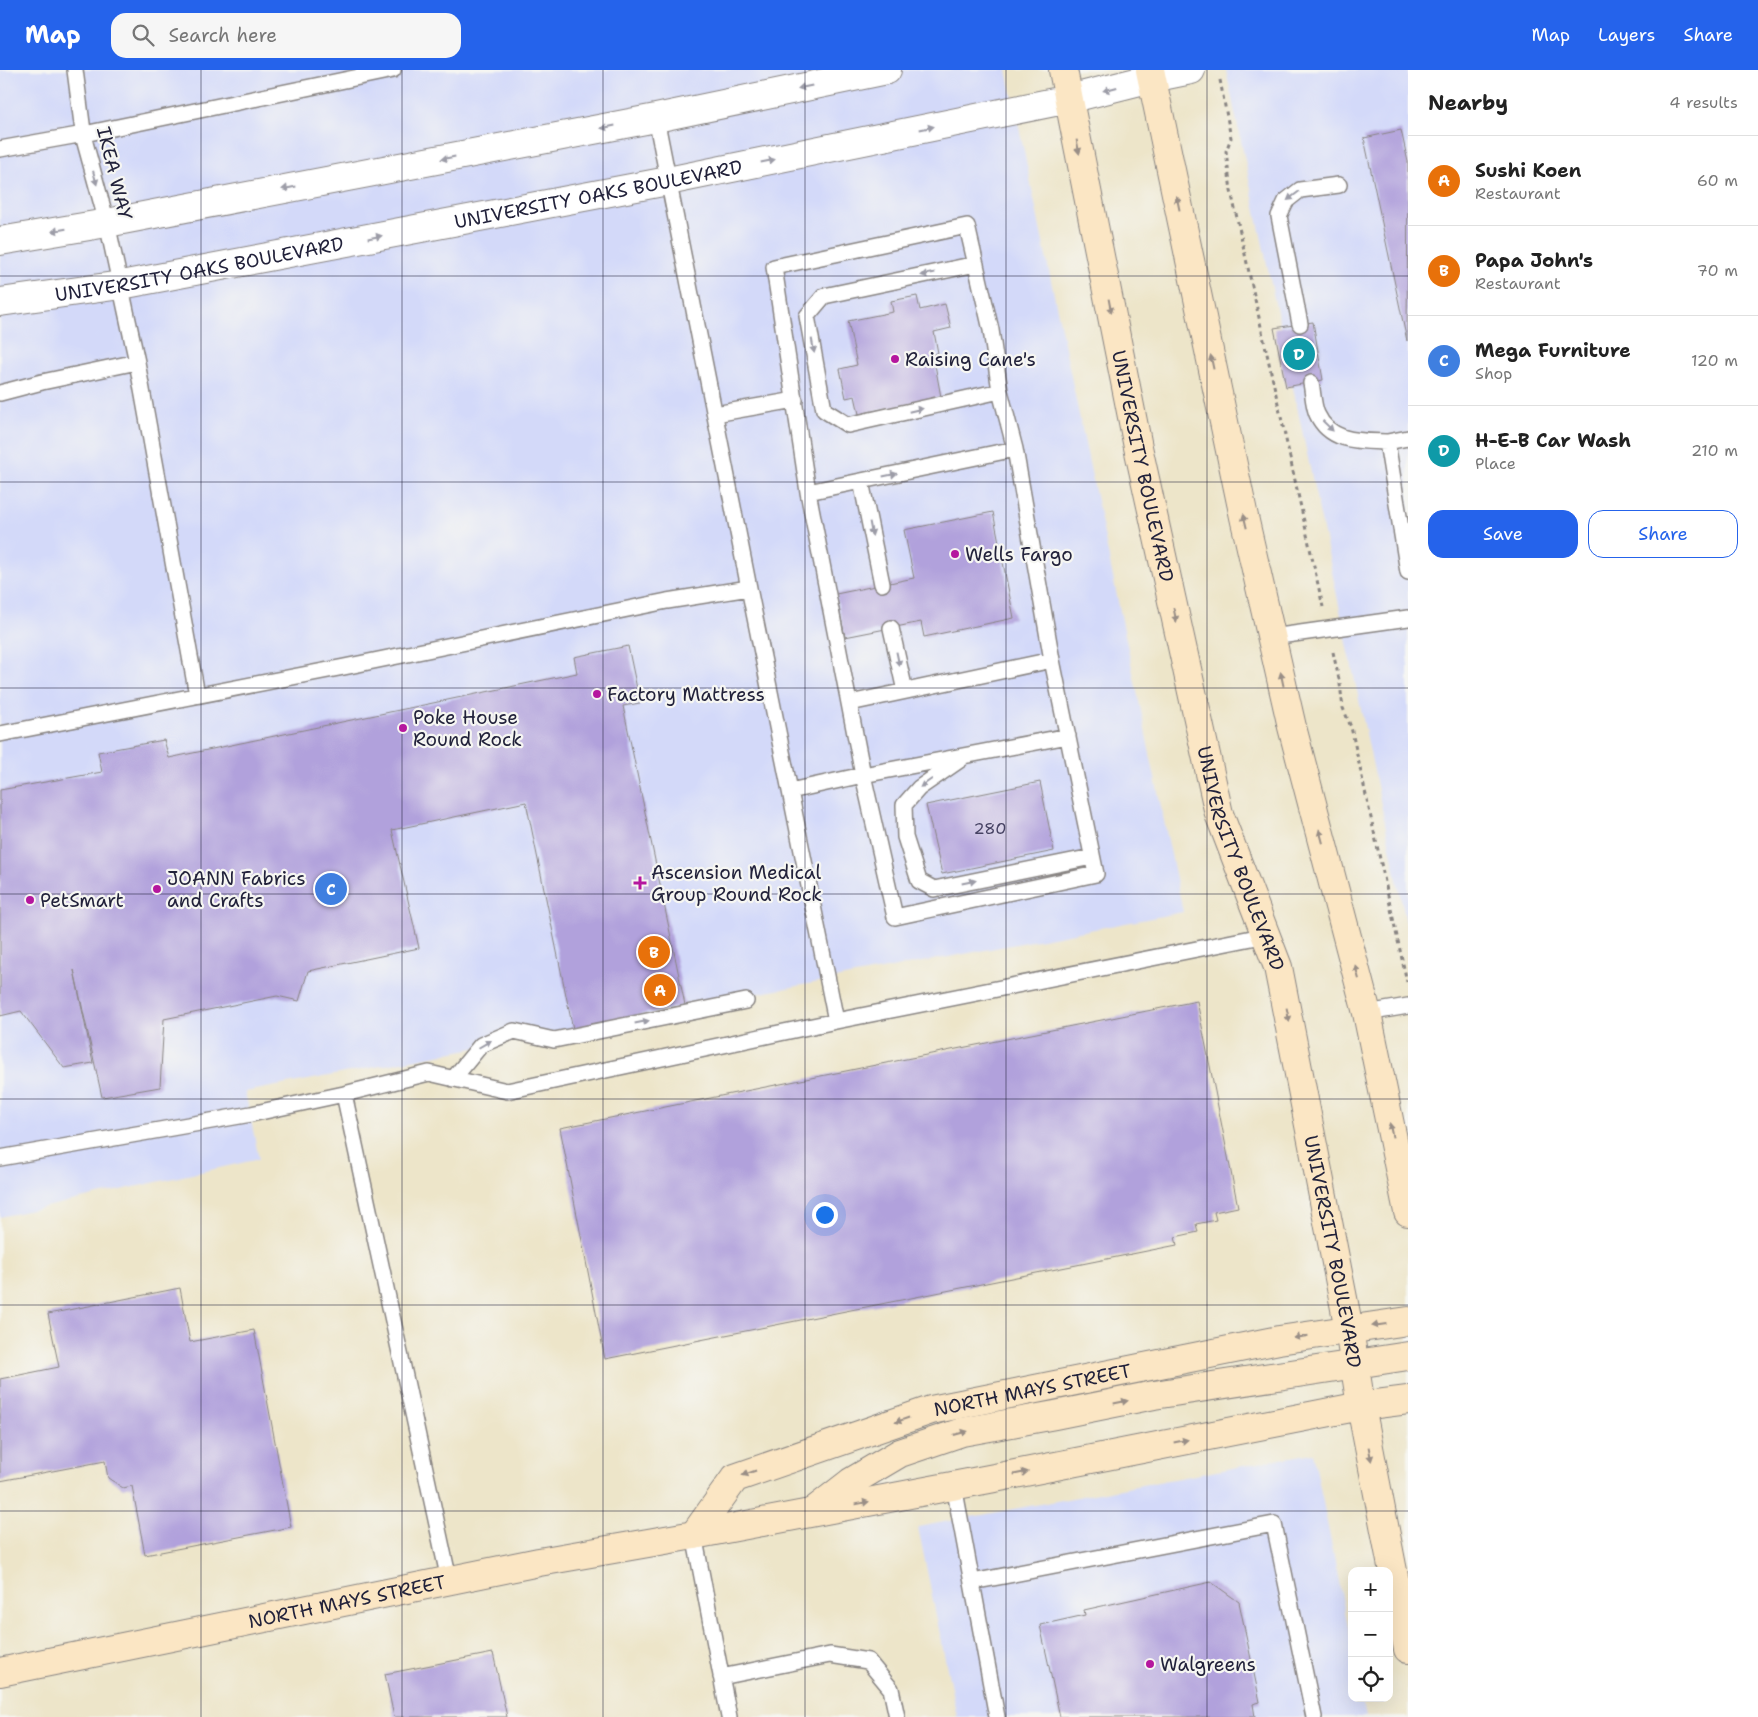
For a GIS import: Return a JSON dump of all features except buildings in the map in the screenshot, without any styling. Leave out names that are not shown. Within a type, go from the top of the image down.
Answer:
[{"type":"main road","name":"UNIVERSITY BOULEVARD","points":[[1063,70],[1138,447],[1219,814],[1278,967],[1349,1329],[1361,1406],[1408,1649]]},
{"type":"main road","points":[[1151,74],[1244,517],[1292,727],[1367,1013],[1408,1212]]},
{"type":"main road","name":"NORTH MAYS STREET","points":[[694,1535],[734,1478],[931,1410],[1270,1342],[1408,1321]]},
{"type":"main road","name":"NORTH MAYS STREET","points":[[812,1512],[851,1482],[900,1453],[962,1432],[1055,1416],[1154,1395],[1408,1356]]},
{"type":"main road","name":"NORTH MAYS STREET","points":[[0,1672],[539,1562],[954,1486],[1361,1406],[1408,1400]]},
{"type":"street","points":[[0,241],[107,223],[656,118],[887,70]]},
{"type":"street","name":"UNIVERSITY OAKS BOULEVARD","points":[[0,302],[120,284],[668,181],[1069,99],[1151,74],[1191,70]]},
{"type":"lane","name":"IKEA WAY","points":[[75,70],[84,134],[107,223],[137,362],[197,695]]},
{"type":"lane","points":[[0,149],[84,134],[393,70]]},
{"type":"lane","points":[[656,118],[836,1022]]},
{"type":"lane","points":[[1300,324],[1279,216],[1286,201],[1300,190],[1339,185]]},
{"type":"lane","points":[[967,226],[991,330],[1000,391],[1015,449],[1052,660],[1096,874],[894,917],[863,775],[808,492],[774,267],[967,226]]},
{"type":"lane","points":[[976,264],[824,296],[807,316],[824,410],[848,425],[1000,391]]},
{"type":"lane","points":[[0,393],[137,362]]},
{"type":"lane","points":[[1311,383],[1317,414],[1327,427],[1344,439],[1387,442],[1408,438]]},
{"type":"lane","points":[[714,414],[795,400]]},
{"type":"lane","points":[[1387,442],[1408,572]]},
{"type":"lane","points":[[808,492],[1015,449]]},
{"type":"lane","points":[[861,481],[882,584]]},
{"type":"lane","points":[[0,734],[344,667],[667,601],[749,588]]},
{"type":"lane","points":[[1272,637],[1408,618]]},
{"type":"lane","points":[[891,628],[906,691]]},
{"type":"lane","points":[[850,703],[1052,660]]},
{"type":"lane","points":[[790,791],[863,775],[1068,736]]},
{"type":"lane","points":[[966,755],[919,788],[904,805],[905,837],[919,881],[934,890],[1092,857]]},
{"type":"lane","points":[[0,1158],[251,1114],[429,1073],[508,1091],[836,1022],[1267,935]]},
{"type":"lane","points":[[452,1079],[481,1044],[514,1031],[554,1040],[746,1001]]},
{"type":"lane","points":[[1367,1013],[1408,1006]]},
{"type":"lane","points":[[344,1094],[449,1580]]},
{"type":"lane","points":[[954,1486],[998,1717]]},
{"type":"lane","points":[[972,1582],[1274,1524],[1314,1717]]},
{"type":"lane","points":[[694,1535],[729,1717]]},
{"type":"lane","points":[[721,1677],[830,1655],[868,1661],[891,1689],[897,1717]]},
{"type":"path","points":[[1220,78],[1231,138],[1226,152],[1231,191],[1340,684],[1343,708],[1351,728],[1408,988]]},
{"type":"shaded area","points":[[0,70],[1007,70],[1183,912],[245,1092],[259,1159],[0,1217]]},
{"type":"shaded area","points":[[1226,70],[1408,70],[1408,932]]},
{"type":"shaded area","points":[[1313,1453],[1348,1626],[1348,1702],[1363,1702],[1366,1717],[957,1717],[918,1527]]},
{"type":"place","name":"H-E-B Car Wash","points":[[1299,354]]},
{"type":"place","name":"Raising Cane's","points":[[895,359]]},
{"type":"place","name":"Wells Fargo","points":[[955,554]]},
{"type":"place","name":"Factory Mattress","points":[[597,694]]},
{"type":"place","name":"Poke House Round Rock","points":[[403,728]]},
{"type":"place","name":"Ascension Medical Group Round Rock","points":[[640,883]]},
{"type":"place","name":"JOANN Fabrics and Crafts","points":[[157,889]]},
{"type":"place","name":"Mega Furniture","points":[[331,889]]},
{"type":"place","name":"PetSmart","points":[[30,900]]},
{"type":"place","name":"Papa John's","points":[[654,952]]},
{"type":"place","name":"Sushi Koen","points":[[660,990]]},
{"type":"place","name":"Walgreens","points":[[1150,1664]]}]
